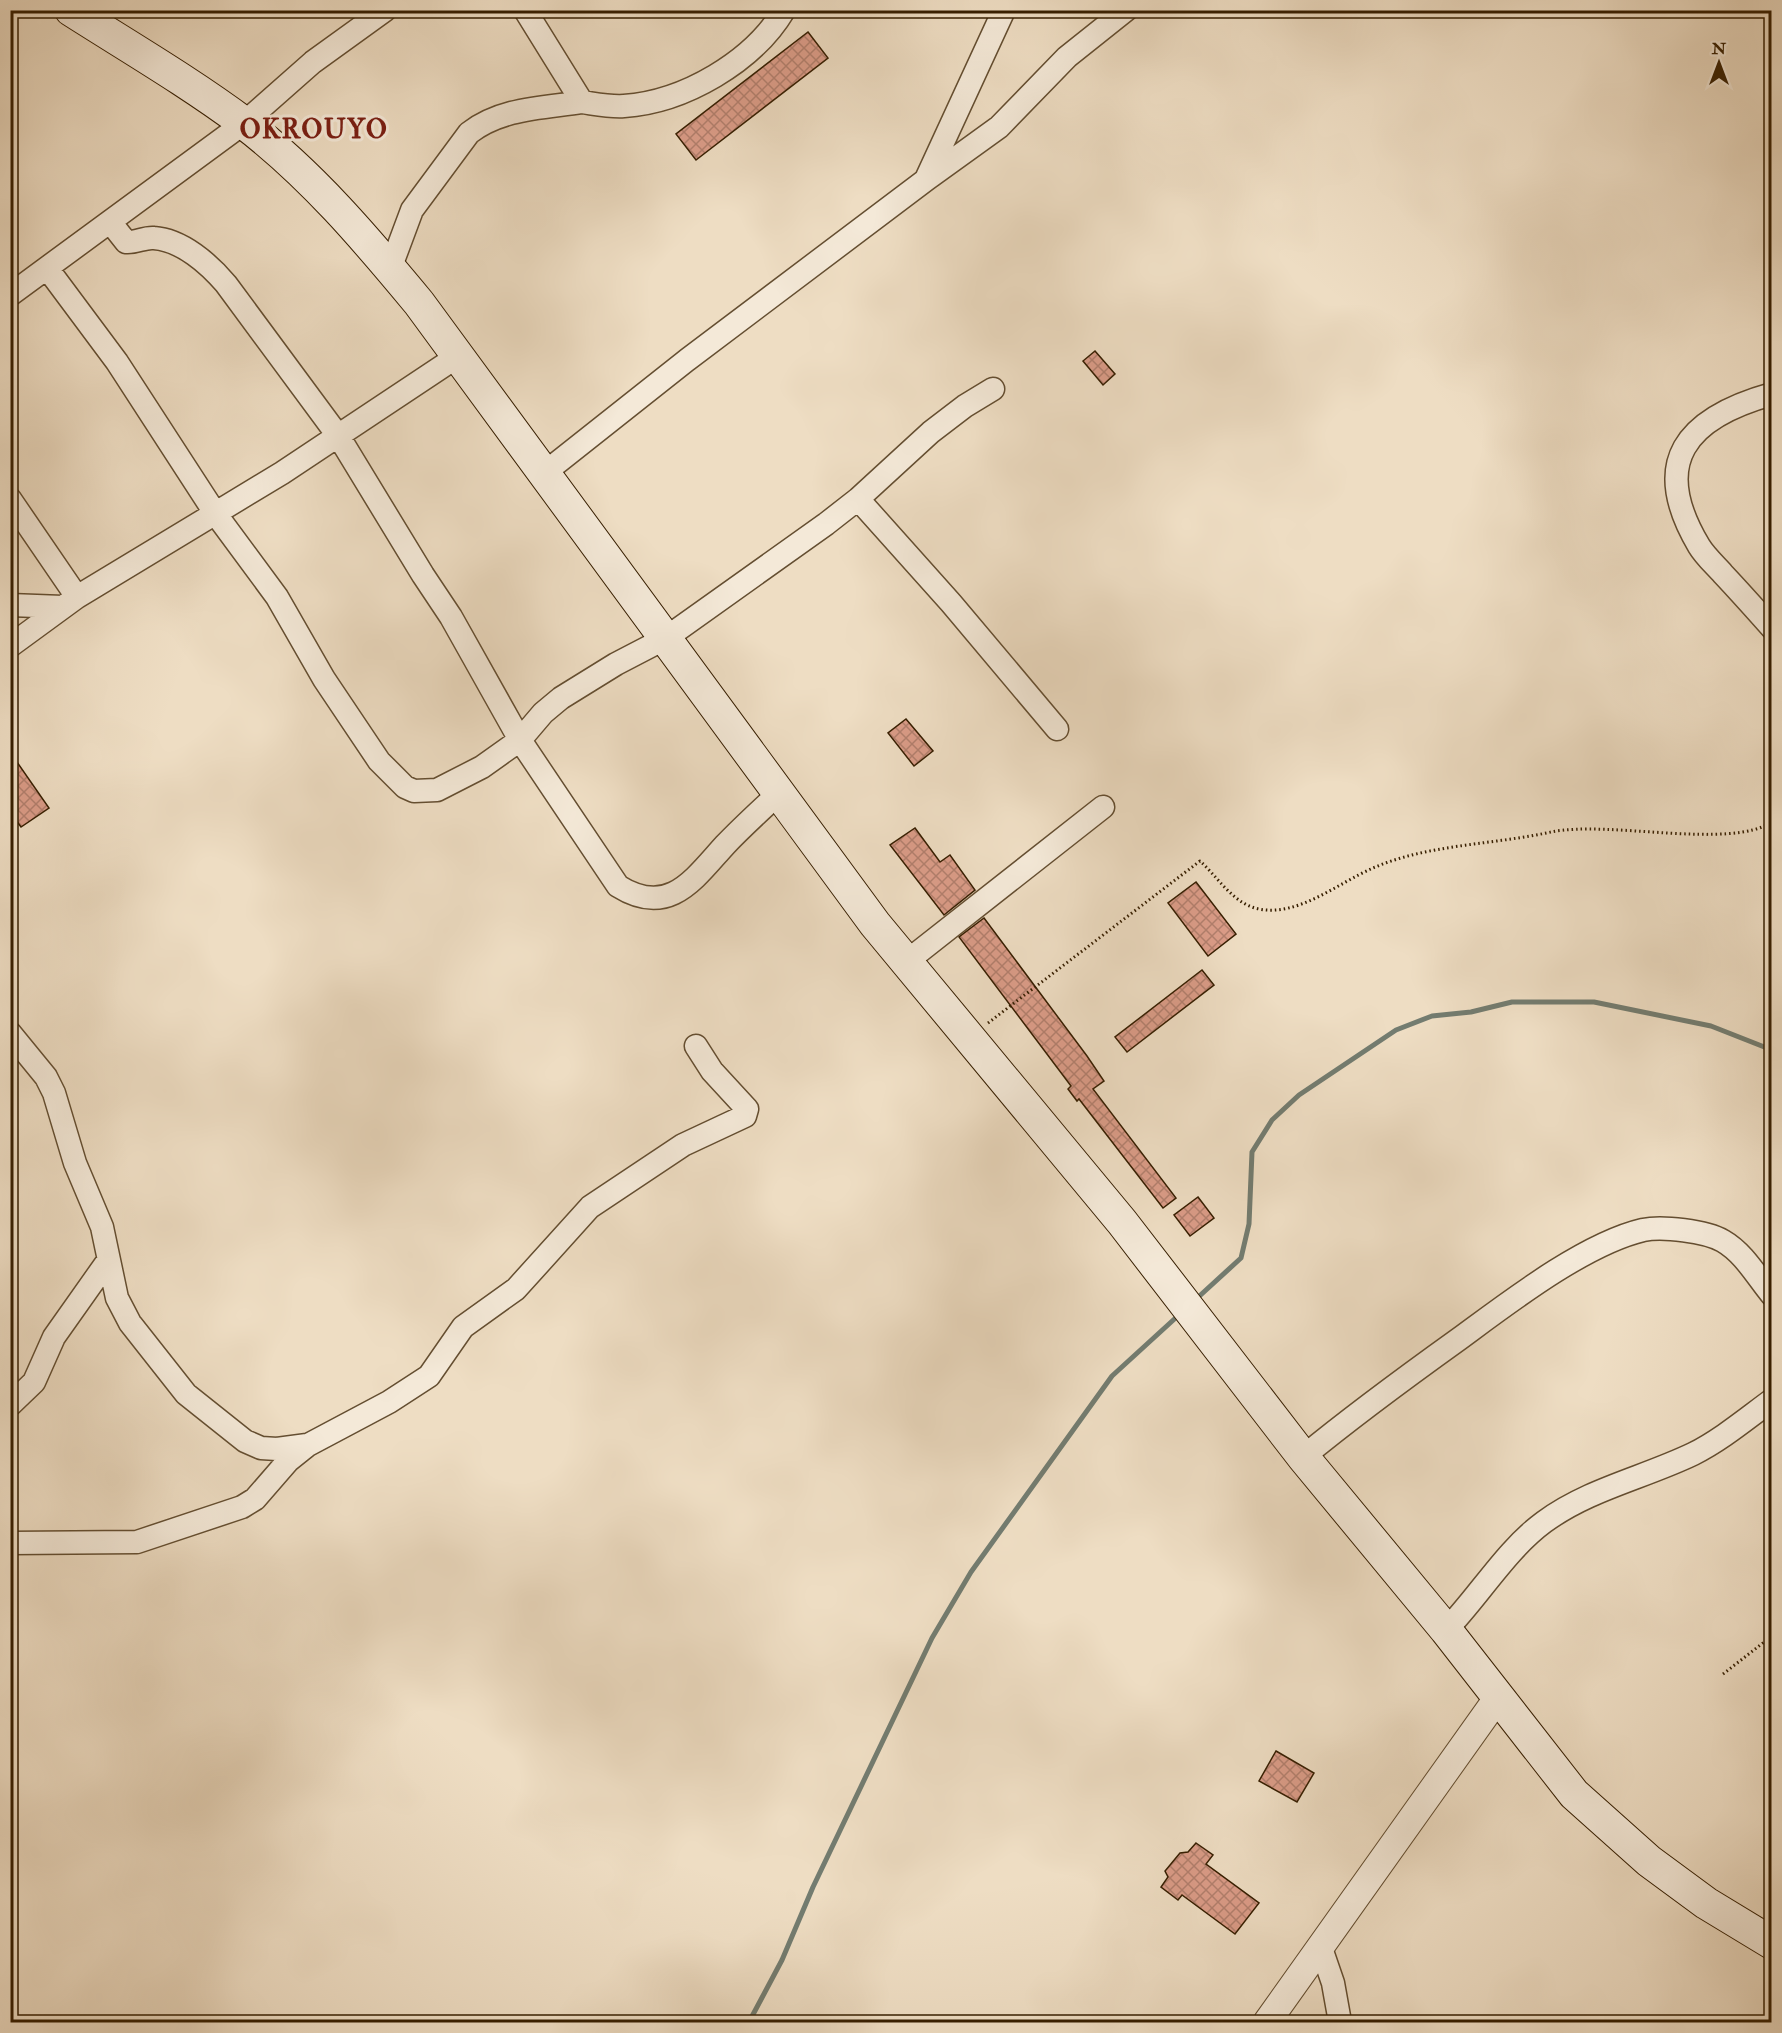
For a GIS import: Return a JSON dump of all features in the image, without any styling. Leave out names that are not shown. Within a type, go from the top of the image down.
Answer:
[{"type":"main road","points":[[71,10],[244,123],[305,176],[390,269],[458,356],[778,793],[906,962],[1122,1222],[1303,1457],[1446,1630],[1574,1794],[1649,1861],[1706,1903],[1769,1939]]},
{"type":"street","points":[[10,295],[111,223],[244,123],[314,62],[385,10]]},
{"type":"street","points":[[525,10],[582,102]]},
{"type":"street","points":[[390,269],[412,210],[469,133],[481,124],[499,116],[582,102],[622,106],[654,102],[716,76],[758,46],[784,10]]},
{"type":"street","points":[[927,178],[1004,10]]},
{"type":"street","points":[[543,474],[687,360],[927,178],[999,127],[1067,57],[1126,10]]},
{"type":"street","points":[[111,223],[126,242],[159,238],[184,249],[209,266],[226,284],[339,437],[451,617],[520,740],[618,886],[632,895],[647,898],[682,890],[696,879],[778,793]]},
{"type":"street","points":[[47,268],[117,362],[215,513],[277,597],[324,679],[380,761],[405,788],[414,791],[437,790],[482,767],[520,740],[543,713],[561,698],[616,664],[666,638],[775,562],[858,499],[931,432],[965,406],[993,389]]},
{"type":"street","points":[[10,646],[70,602],[339,437],[458,356]]},
{"type":"street","points":[[1772,394],[1744,403],[1687,439],[1680,452],[1676,469],[1677,485],[1685,516],[1700,548],[1772,628]]},
{"type":"street","points":[[10,499],[70,602]]},
{"type":"street","points":[[858,499],[951,603],[1057,729]]},
{"type":"street","points":[[10,605],[70,602]]},
{"type":"street","points":[[906,962],[1103,807]]},
{"type":"street","points":[[10,1033],[46,1077],[54,1094],[75,1163],[102,1227],[107,1262],[117,1298],[130,1323],[186,1394],[245,1441],[261,1448],[277,1449],[308,1445]]},
{"type":"street","points":[[10,1543],[120,1544],[154,1539],[249,1503],[288,1461],[308,1445],[389,1402],[429,1376],[464,1327],[528,1278],[590,1207],[684,1145],[745,1116],[747,1109],[712,1071],[696,1046]]},
{"type":"street","points":[[1303,1457],[1350,1418],[1537,1282],[1644,1230],[1662,1229],[1702,1233],[1723,1240],[1741,1255],[1772,1295]]},
{"type":"street","points":[[10,1405],[34,1382],[54,1337],[107,1262]]},
{"type":"street","points":[[1446,1630],[1515,1549],[1542,1523],[1577,1500],[1694,1453],[1733,1429],[1772,1400]]},
{"type":"street","points":[[1267,2022],[1499,1696]]},
{"type":"street","points":[[1321,1948],[1333,1983],[1340,2022]]},
{"type":"path","points":[[968,1038],[1200,861],[1214,873],[1224,888],[1245,904],[1257,909],[1272,911],[1313,899],[1374,867],[1407,856],[1449,848],[1488,844],[1574,828],[1741,834],[1772,822]]},
{"type":"path","points":[[1723,1674],[1772,1636]]},
{"type":"building","points":[[808,32],[828,58],[696,160],[676,134]]},
{"type":"building","points":[[1095,351],[1115,374],[1103,385],[1083,361]]},
{"type":"building","points":[[906,719],[933,751],[914,766],[888,733]]},
{"type":"building","points":[[10,752],[49,808],[21,827],[10,812]]},
{"type":"building","points":[[915,828],[940,862],[950,855],[975,890],[944,915],[890,845]]},
{"type":"building","points":[[1196,882],[1236,934],[1208,956],[1168,903]]},
{"type":"building","points":[[984,918],[1104,1081],[1093,1089],[1176,1198],[1163,1208],[1079,1099],[1077,1101],[1068,1089],[1071,1086],[959,937]]},
{"type":"building","points":[[1202,970],[1214,985],[1127,1052],[1115,1037]]},
{"type":"building","points":[[1198,1197],[1214,1218],[1190,1236],[1174,1215]]},
{"type":"building","points":[[1276,1751],[1314,1773],[1297,1802],[1259,1781]]},
{"type":"building","points":[[1196,1843],[1213,1855],[1206,1864],[1259,1903],[1235,1934],[1182,1895],[1178,1900],[1161,1887],[1168,1877],[1165,1871],[1180,1853],[1188,1852]]},
{"type":"waterway","points":[[1194,1301],[1241,1258],[1249,1224],[1252,1152],[1272,1120],[1299,1095],[1396,1030],[1432,1016],[1471,1012],[1512,1002],[1594,1002],[1711,1026],[1772,1050]]},
{"type":"waterway","points":[[749,2022],[782,1960],[813,1887],[932,1638],[971,1572],[1112,1376],[1181,1313]]},
{"type":"district","name":"OKROUYO","points":[[314,130]]}]
